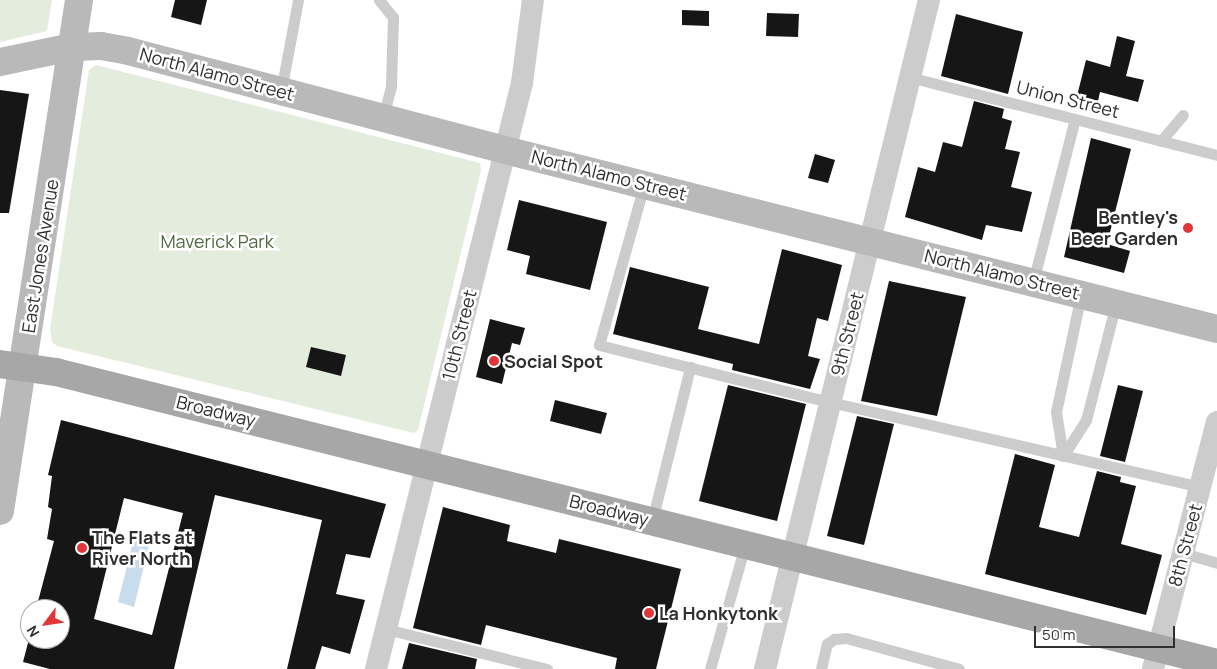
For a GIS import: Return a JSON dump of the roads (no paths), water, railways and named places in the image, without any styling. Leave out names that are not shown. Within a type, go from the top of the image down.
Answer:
[{"type":"main road","name":"Broadway","points":[[11,364],[427,463],[792,557],[1156,659],[1217,663]]},
{"type":"street","name":"East Jones Avenue","points":[[0,511],[11,364],[72,48],[79,0]]},
{"type":"street","name":"10th Street","points":[[376,669],[522,83],[532,0]]},
{"type":"street","name":"9th Street","points":[[766,669],[929,0]]},
{"type":"street","name":"North Alamo Street","points":[[0,62],[72,48],[101,46],[128,51],[505,150],[645,183],[1217,328]]},
{"type":"street","name":"8th Street","points":[[1156,659],[1217,422]]},
{"type":"lane","points":[[281,91],[298,0]]},
{"type":"lane","points":[[379,0],[393,16],[391,86],[383,118]]},
{"type":"lane","name":"Union Street","points":[[910,77],[1217,155]]},
{"type":"lane","points":[[1161,141],[1183,115]]},
{"type":"lane","points":[[1033,282],[1075,119]]},
{"type":"lane","points":[[645,183],[599,345],[830,402],[1200,487]]},
{"type":"lane","points":[[1064,456],[1056,412],[1081,294]]},
{"type":"lane","points":[[1064,456],[1086,420],[1116,303]]},
{"type":"lane","points":[[652,521],[690,367]]},
{"type":"lane","points":[[710,669],[745,545]]},
{"type":"lane","points":[[1183,553],[1217,563]]},
{"type":"lane","points":[[386,629],[547,669]]},
{"type":"lane","points":[[821,669],[827,644],[834,639],[846,638],[959,669]]},
{"type":"water","points":[[134,538],[150,542],[134,607],[118,602]]},
{"type":"place","name":"Bentley's Beer Garden","points":[[1188,228]]},
{"type":"place","name":"Social Spot","points":[[494,361]]},
{"type":"place","name":"The Flats at River North","points":[[82,548]]},
{"type":"place","name":"La Honkytonk","points":[[649,613]]},
{"type":"park label","name":"Maverick Park","points":[[217,241]]}]
